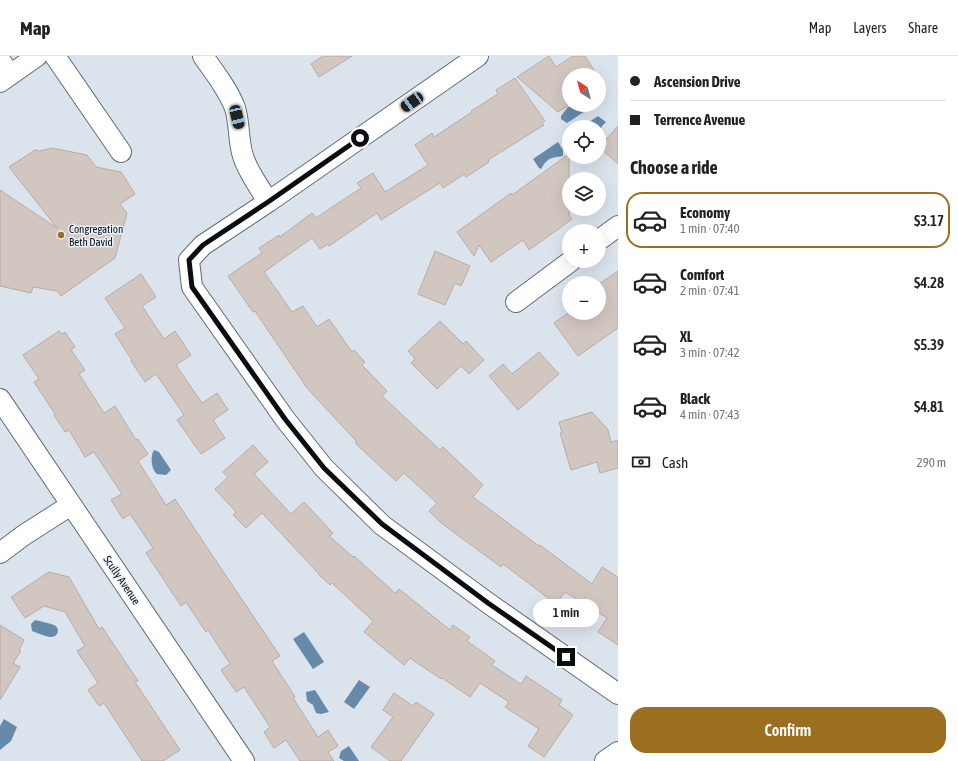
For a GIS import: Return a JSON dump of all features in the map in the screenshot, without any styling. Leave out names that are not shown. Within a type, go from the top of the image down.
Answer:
[{"type":"street","points":[[3,73],[37,56]]},
{"type":"street","points":[[56,56],[121,152]]},
{"type":"street","points":[[203,56],[225,89],[234,108],[239,126],[243,157],[268,202]]},
{"type":"street","points":[[478,56],[268,202],[203,245],[189,260],[192,287],[285,419],[324,468],[382,524],[488,603],[618,694]]},
{"type":"street","points":[[606,235],[618,226]]},
{"type":"street","points":[[516,302],[562,268]]},
{"type":"street","name":"Scully Avenue","points":[[0,399],[238,759]]},
{"type":"street","points":[[0,553],[24,535],[71,505]]},
{"type":"street","points":[[605,761],[618,752]]},
{"type":"water","points":[[564,112],[584,112],[572,120],[562,120],[561,116]]},
{"type":"water","points":[[598,116],[603,120],[592,120]]},
{"type":"water","points":[[558,142],[562,148],[562,156],[550,159],[541,169],[533,159]]},
{"type":"water","points":[[154,450],[159,452],[171,470],[166,475],[157,474],[153,469],[152,459]]},
{"type":"water","points":[[35,620],[56,626],[58,630],[57,634],[50,637],[32,631],[31,624]]},
{"type":"water","points":[[304,632],[324,662],[313,669],[293,639]]},
{"type":"water","points":[[359,680],[370,687],[354,709],[344,702]]},
{"type":"water","points":[[315,690],[329,712],[321,714],[316,713],[313,705],[307,701],[306,692]]},
{"type":"water","points":[[4,719],[17,727],[11,741],[0,750],[0,726]]},
{"type":"water","points":[[349,746],[359,761],[344,761],[339,758],[341,751]]},
{"type":"building","points":[[323,56],[352,56],[319,77],[311,64]]},
{"type":"building","points":[[549,56],[556,67],[573,56],[585,56],[593,68],[562,68],[562,109],[558,112],[517,77]]},
{"type":"building","points":[[515,78],[545,121],[542,123],[544,125],[488,160],[489,162],[466,177],[464,174],[443,188],[440,183],[381,220],[377,213],[329,246],[328,244],[320,249],[312,238],[264,272],[292,312],[303,306],[317,327],[329,319],[352,352],[354,350],[365,362],[362,365],[387,391],[382,396],[440,450],[443,447],[483,485],[473,497],[592,584],[602,567],[618,577],[618,645],[598,632],[607,618],[565,592],[556,604],[503,564],[501,567],[440,522],[429,511],[437,503],[404,473],[396,481],[355,443],[357,442],[307,388],[255,311],[253,312],[228,276],[262,253],[259,248],[279,235],[280,237],[312,213],[316,218],[361,188],[357,183],[373,173],[385,192],[428,165],[415,145],[432,133],[434,137],[472,112],[471,111],[498,94],[496,90]]},
{"type":"building","points":[[618,126],[618,164],[606,153],[606,139]]},
{"type":"building","name":"Congregation Beth David","points":[[52,148],[87,155],[96,167],[121,172],[135,194],[120,204],[127,213],[115,258],[61,296],[57,291],[33,287],[31,293],[0,286],[0,190],[57,228],[9,167],[35,150],[40,151]]},
{"type":"building","points":[[562,159],[562,164],[569,164],[569,172],[562,172],[562,216],[570,216],[572,219],[565,224],[562,224],[562,226],[529,250],[523,240],[491,262],[479,245],[474,256],[457,232],[511,193],[512,195]]},
{"type":"building","points":[[435,251],[470,266],[461,286],[455,283],[445,305],[418,294]]},
{"type":"building","points":[[618,271],[618,328],[578,356],[554,323],[562,317],[562,320],[606,320],[606,279]]},
{"type":"building","points":[[141,274],[156,297],[142,306],[164,339],[175,331],[191,355],[176,365],[202,403],[217,393],[228,410],[213,420],[225,438],[201,454],[177,420],[184,415],[156,374],[145,382],[115,334],[125,328],[105,298]]},
{"type":"building","points":[[440,321],[463,344],[466,341],[484,360],[469,374],[461,366],[437,389],[411,363],[415,359],[408,351]]},
{"type":"building","points":[[59,331],[62,334],[65,332],[75,347],[71,350],[85,370],[79,374],[104,413],[115,406],[136,440],[138,439],[148,454],[138,461],[166,505],[175,499],[280,656],[272,661],[318,737],[328,730],[338,746],[328,752],[334,761],[300,761],[286,740],[274,748],[264,732],[270,727],[244,687],[236,692],[221,670],[230,664],[208,630],[206,632],[186,602],[181,606],[146,553],[153,548],[130,514],[123,519],[111,500],[122,494],[94,452],[85,457],[69,430],[65,432],[54,415],[55,414],[34,382],[39,379],[23,355]]},
{"type":"building","points":[[539,352],[559,374],[518,410],[489,376],[503,364],[512,374]]},
{"type":"building","points":[[592,412],[608,430],[611,442],[618,440],[618,468],[600,473],[597,462],[571,470],[560,433],[562,433],[559,422]]},
{"type":"building","points":[[253,445],[268,462],[254,474],[291,514],[304,502],[333,533],[329,536],[353,557],[354,556],[395,593],[399,589],[450,630],[453,625],[470,637],[467,641],[495,661],[492,665],[521,684],[526,676],[562,700],[559,705],[573,715],[544,757],[528,746],[539,729],[505,707],[509,702],[480,683],[470,697],[410,658],[404,665],[364,632],[373,621],[332,583],[330,585],[319,575],[262,513],[246,528],[233,515],[236,512],[215,489],[228,477],[223,472]]},
{"type":"building","points":[[49,572],[69,577],[99,629],[102,627],[138,681],[135,682],[180,750],[163,761],[142,761],[104,703],[99,706],[88,690],[98,683],[77,651],[85,646],[65,612],[44,606],[25,618],[11,597]]},
{"type":"building","points":[[0,625],[24,640],[19,650],[21,651],[13,663],[20,667],[0,700]]},
{"type":"building","points":[[394,693],[413,706],[416,702],[434,714],[401,761],[390,761],[371,747],[393,717],[383,710]]},
{"type":"place","name":"Congregation Beth David","points":[[61,235]]},
{"type":"route","points":[[360,138],[203,245],[189,260],[192,287],[285,419],[324,468],[382,524],[488,603],[566,657]]}]
